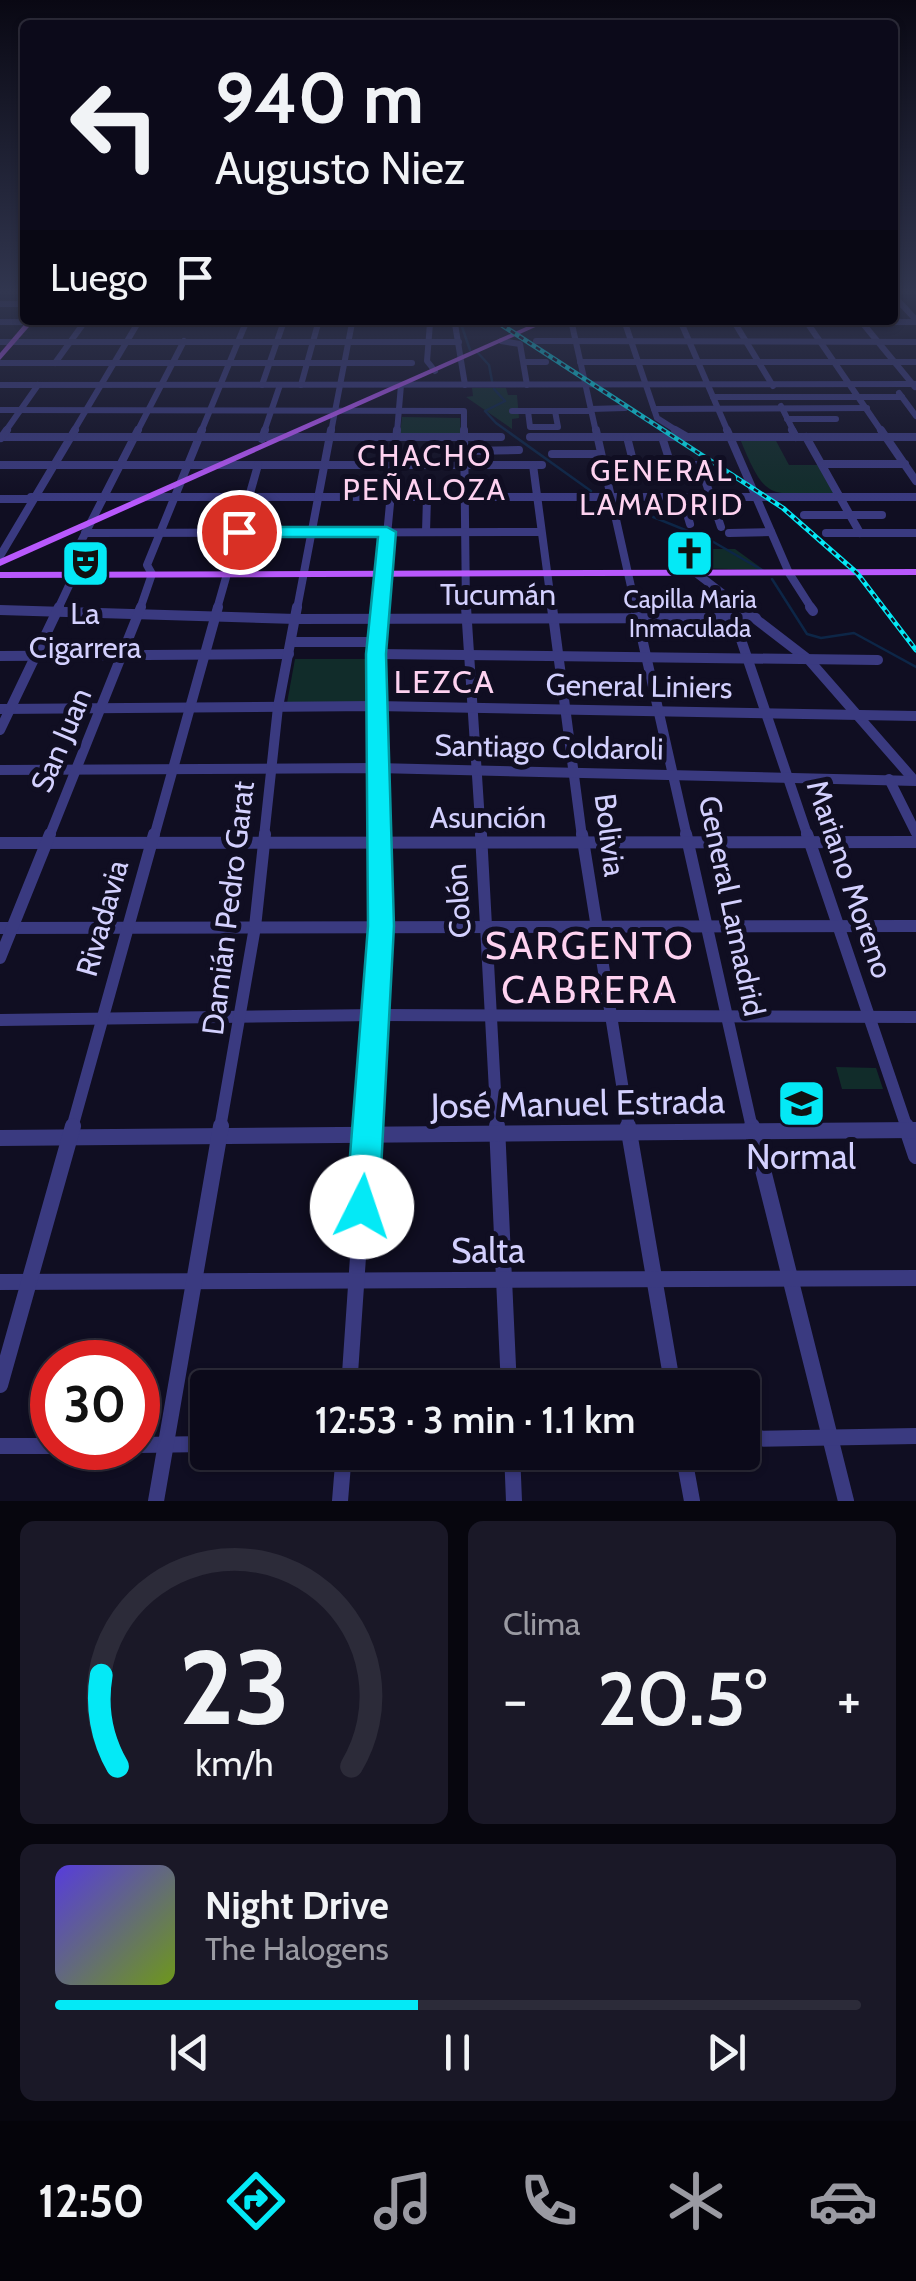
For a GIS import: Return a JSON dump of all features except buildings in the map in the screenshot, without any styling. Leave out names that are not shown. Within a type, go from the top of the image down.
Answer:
[{"type":"main road","points":[[0,566],[452,363]]},
{"type":"main road","points":[[0,566],[150,573],[916,572]]},
{"type":"street","points":[[0,543],[113,363]]},
{"type":"street","points":[[0,730],[5,709],[58,610],[83,530],[105,497],[173,363]]},
{"type":"street","name":"San Juan","points":[[0,958],[6,928],[139,614],[160,533],[230,363]]},
{"type":"street","points":[[262,385],[270,363]]},
{"type":"street","points":[[301,385],[308,363]]},
{"type":"street","name":"Damián Pedro Garat","points":[[156,1501],[255,927],[278,707],[345,363]]},
{"type":"street","points":[[429,363],[435,371]]},
{"type":"street","points":[[461,363],[464,385]]},
{"type":"street","points":[[524,363],[527,385]]},
{"type":"street","name":"General Lamadrid","points":[[580,363],[625,572],[676,774],[752,1131],[826,1438],[846,1501]]},
{"type":"street","points":[[638,363],[657,418],[688,437]]},
{"type":"street","points":[[698,363],[789,574],[812,611]]},
{"type":"street","points":[[757,363],[788,420],[822,464],[860,533]]},
{"type":"street","points":[[836,363],[916,481]]},
{"type":"street","points":[[869,363],[916,416]]},
{"type":"street","points":[[898,363],[915,386]]},
{"type":"street","points":[[584,375],[600,385]]},
{"type":"street","points":[[350,1370],[381,926],[378,619],[401,384]]},
{"type":"street","points":[[0,385],[915,386]]},
{"type":"street","points":[[0,438],[38,385]]},
{"type":"street","points":[[260,450],[280,385]]},
{"type":"street","points":[[537,385],[541,411]]},
{"type":"street","points":[[713,397],[902,397]]},
{"type":"street","points":[[512,411],[625,408]]},
{"type":"street","points":[[654,409],[867,408]]},
{"type":"street","points":[[347,409],[399,410]]},
{"type":"street","points":[[0,410],[336,412]]},
{"type":"street","name":"Colón","points":[[399,410],[464,410],[467,655],[488,925],[508,1370]]},
{"type":"street","points":[[528,411],[530,427],[558,427],[555,410]]},
{"type":"street","points":[[788,420],[836,419]]},
{"type":"street","points":[[530,437],[916,436]]},
{"type":"street","points":[[0,438],[396,437],[518,450]]},
{"type":"street","points":[[466,444],[502,437]]},
{"type":"street","points":[[627,437],[634,465]]},
{"type":"street","points":[[662,437],[671,465]]},
{"type":"street","points":[[552,454],[600,454]]},
{"type":"street","points":[[822,464],[905,464]]},
{"type":"street","points":[[0,465],[500,465],[501,476]]},
{"type":"street","name":"Rivadavia","points":[[0,1385],[258,465]]},
{"type":"street","name":"Bolivia","points":[[500,465],[538,465],[537,497],[545,573],[594,925],[669,1370]]},
{"type":"street","points":[[603,465],[700,466],[725,530],[771,532]]},
{"type":"street","points":[[426,532],[427,497]]},
{"type":"street","points":[[682,497],[690,524]]},
{"type":"street","points":[[0,499],[916,497]]},
{"type":"street","points":[[0,566],[24,509]]},
{"type":"street","points":[[804,515],[882,514]]},
{"type":"street","points":[[83,530],[541,532]]},
{"type":"street","points":[[826,534],[916,533]]},
{"type":"street","points":[[696,573],[809,660],[915,780]]},
{"type":"street","name":"Tucumán","points":[[0,610],[296,619],[756,618]]},
{"type":"street","name":"Mariano Moreno","points":[[734,619],[911,1130],[916,1156]]},
{"type":"street","points":[[0,656],[377,648],[467,655],[878,660]]},
{"type":"street","name":"General Liniers","points":[[5,709],[376,706],[916,716]]},
{"type":"street","name":"Santiago Coldaroli","points":[[0,770],[377,768],[915,780]]},
{"type":"street","points":[[889,779],[916,833]]},
{"type":"street","name":"Asunción","points":[[0,843],[916,842]]},
{"type":"street","points":[[6,928],[916,926]]},
{"type":"street","points":[[0,1020],[609,1014],[916,1017]]},
{"type":"street","name":"José Manuel Estrada","points":[[0,1138],[911,1130]]},
{"type":"street","name":"Salta","points":[[0,1282],[916,1278]]},
{"type":"street","points":[[760,1439],[916,1436]]},
{"type":"street","points":[[160,1444],[190,1444]]},
{"type":"street","points":[[0,1446],[30,1446]]},
{"type":"street","points":[[340,1501],[343,1470]]},
{"type":"street","points":[[513,1470],[514,1501]]},
{"type":"street","points":[[687,1470],[692,1501]]},
{"type":"green space","points":[[472,388],[506,388],[508,395],[517,395],[519,418],[512,419],[512,429],[466,397],[473,396]]},
{"type":"green space","points":[[402,417],[460,418],[461,434],[400,433]]},
{"type":"green space","points":[[740,439],[775,439],[789,465],[820,465],[835,493],[772,490],[757,475]]},
{"type":"green space","points":[[705,549],[735,549],[764,570],[693,568],[678,556],[706,555]]},
{"type":"green space","points":[[295,659],[378,659],[373,703],[287,703]]},
{"type":"green space","points":[[836,1067],[876,1068],[883,1089],[842,1089]]},
{"type":"waterway","points":[[487,363],[492,381]]},
{"type":"waterway","points":[[494,389],[505,401],[485,411],[496,423],[591,491]]},
{"type":"waterway","points":[[616,502],[710,540],[762,570]]},
{"type":"waterway","points":[[772,579],[807,634],[821,638],[854,633],[916,667]]},
{"type":"railway","points":[[560,363],[783,508],[857,573],[916,650]]},
{"type":"place","name":"Capilla Maria Inmaculada","points":[[690,553]]},
{"type":"place","name":"La Cigarrera","points":[[85,564]]},
{"type":"place","name":"Normal","points":[[801,1104]]},
{"type":"district","name":"CHACHO PEÑALOZA","points":[[425,472]]},
{"type":"district","name":"GENERAL LAMADRID","points":[[662,487]]},
{"type":"district","name":"LEZCA","points":[[445,681]]},
{"type":"district","name":"SARGENTO CABRERA","points":[[590,967]]},
{"type":"route","points":[[239,532],[387,532],[376,654],[381,926],[362,1207]]}]
